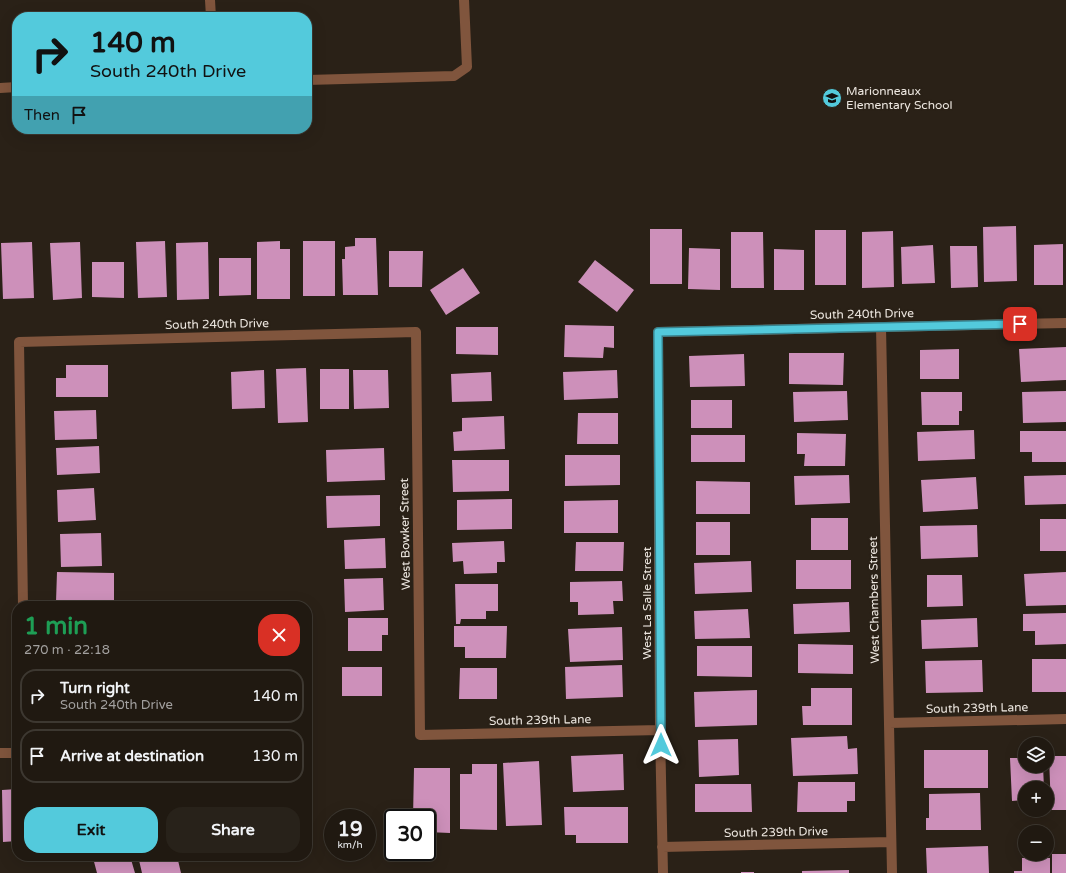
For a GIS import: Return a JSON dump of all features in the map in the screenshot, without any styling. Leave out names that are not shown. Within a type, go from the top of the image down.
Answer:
[{"type":"street","points":[[210,0],[211,12]]},
{"type":"street","points":[[312,80],[454,76],[467,67],[464,0]]},
{"type":"street","points":[[0,88],[12,87]]},
{"type":"street","name":"South 240th Drive","points":[[658,332],[1066,323]]},
{"type":"street","name":"West Chambers Street","points":[[881,327],[892,873]]},
{"type":"street","name":"South 240th Drive","points":[[23,601],[19,342],[416,332]]},
{"type":"street","name":"West Bowker Street","points":[[416,332],[420,735]]},
{"type":"street","name":"West La Salle Street","points":[[658,332],[660,730],[663,873]]},
{"type":"street","name":"South 239th Lane","points":[[889,723],[1066,719]]},
{"type":"street","name":"South 239th Lane","points":[[420,735],[660,730]]},
{"type":"street","points":[[0,753],[12,753]]},
{"type":"street","name":"South 239th Drive","points":[[662,847],[892,842]]},
{"type":"building","points":[[1016,226],[1017,281],[984,282],[983,227]]},
{"type":"building","points":[[650,229],[682,229],[682,284],[650,284]]},
{"type":"building","points":[[815,230],[846,230],[846,285],[815,285]]},
{"type":"building","points":[[893,231],[894,287],[862,288],[862,232]]},
{"type":"building","points":[[731,232],[763,232],[764,288],[731,288]]},
{"type":"building","points":[[355,238],[376,238],[378,295],[343,295],[342,259],[345,259],[345,247],[355,246]]},
{"type":"building","points":[[165,241],[167,297],[138,298],[136,242]]},
{"type":"building","points":[[280,241],[280,249],[290,249],[290,299],[257,299],[257,242]]},
{"type":"building","points":[[303,241],[335,241],[335,296],[303,296]]},
{"type":"building","points":[[32,242],[34,298],[3,299],[1,243]]},
{"type":"building","points":[[80,242],[82,298],[53,300],[50,243]]},
{"type":"building","points":[[208,242],[209,299],[177,300],[176,243]]},
{"type":"building","points":[[1063,244],[1063,285],[1034,285],[1034,245]]},
{"type":"building","points":[[933,245],[935,283],[902,284],[901,247]]},
{"type":"building","points":[[950,246],[977,246],[978,287],[951,288]]},
{"type":"building","points":[[689,248],[720,249],[720,290],[688,289]]},
{"type":"building","points":[[774,249],[804,250],[804,290],[774,290]]},
{"type":"building","points":[[389,251],[423,251],[422,287],[389,287]]},
{"type":"building","points":[[219,258],[251,258],[251,295],[219,296]]},
{"type":"building","points":[[595,260],[634,290],[617,312],[578,282]]},
{"type":"building","points":[[92,262],[124,262],[124,298],[92,297]]},
{"type":"building","points":[[463,268],[480,293],[446,315],[430,290]]},
{"type":"building","points":[[565,325],[614,326],[614,348],[604,347],[603,358],[564,357]]},
{"type":"building","points":[[456,327],[498,327],[498,355],[456,354]]},
{"type":"building","points":[[1066,347],[1066,380],[1021,382],[1019,349]]},
{"type":"building","points":[[959,349],[959,379],[920,379],[920,350]]},
{"type":"building","points":[[789,353],[844,353],[843,385],[789,384]]},
{"type":"building","points":[[744,354],[745,386],[690,387],[689,356]]},
{"type":"building","points":[[66,365],[108,365],[108,397],[56,397],[56,378],[66,378]]},
{"type":"building","points":[[306,368],[308,422],[278,423],[276,369]]},
{"type":"building","points":[[320,369],[349,369],[349,409],[320,409]]},
{"type":"building","points":[[264,370],[265,408],[232,409],[231,372]]},
{"type":"building","points":[[353,370],[388,370],[389,408],[354,409]]},
{"type":"building","points":[[617,370],[618,398],[564,400],[563,372]]},
{"type":"building","points":[[491,372],[492,401],[452,402],[451,374]]},
{"type":"building","points":[[847,391],[848,420],[794,422],[793,392]]},
{"type":"building","points":[[1066,391],[1066,422],[1023,423],[1022,392]]},
{"type":"building","points":[[921,392],[962,392],[962,411],[959,411],[959,425],[922,425]]},
{"type":"building","points":[[691,400],[732,400],[732,428],[691,428]]},
{"type":"building","points":[[96,410],[97,439],[55,440],[54,411]]},
{"type":"building","points":[[578,413],[618,413],[618,444],[577,444]]},
{"type":"building","points":[[504,416],[505,449],[454,451],[453,432],[462,431],[462,418]]},
{"type":"building","points":[[974,430],[975,459],[918,461],[917,432]]},
{"type":"building","points":[[1020,431],[1066,431],[1066,462],[1032,462],[1032,452],[1020,452]]},
{"type":"building","points":[[797,433],[846,434],[845,466],[804,466],[805,454],[797,454]]},
{"type":"building","points":[[691,435],[745,435],[745,462],[691,462]]},
{"type":"building","points":[[99,446],[100,473],[57,475],[56,448]]},
{"type":"building","points":[[384,448],[385,480],[327,482],[326,450]]},
{"type":"building","points":[[565,455],[620,455],[620,485],[565,486]]},
{"type":"building","points":[[452,460],[509,460],[509,491],[453,492]]},
{"type":"building","points":[[849,475],[850,503],[795,505],[794,476]]},
{"type":"building","points":[[1066,475],[1066,504],[1025,505],[1024,476]]},
{"type":"building","points":[[976,477],[978,509],[923,512],[921,480]]},
{"type":"building","points":[[696,481],[750,482],[750,514],[696,514]]},
{"type":"building","points":[[94,488],[96,520],[58,522],[57,490]]},
{"type":"building","points":[[380,495],[380,526],[327,528],[326,496]]},
{"type":"building","points":[[512,499],[512,529],[457,530],[457,500]]},
{"type":"building","points":[[618,500],[618,533],[564,533],[564,501]]},
{"type":"building","points":[[811,518],[848,518],[848,550],[811,550]]},
{"type":"building","points":[[1040,519],[1066,519],[1066,551],[1040,551]]},
{"type":"building","points":[[696,522],[730,522],[730,555],[696,555]]},
{"type":"building","points":[[977,525],[978,557],[921,559],[920,526]]},
{"type":"building","points":[[101,533],[102,566],[61,567],[60,534]]},
{"type":"building","points":[[385,538],[386,568],[345,569],[344,540]]},
{"type":"building","points":[[504,541],[505,562],[497,562],[497,573],[464,574],[463,561],[453,562],[452,543]]},
{"type":"building","points":[[576,542],[624,542],[623,571],[575,571]]},
{"type":"building","points":[[796,560],[851,560],[851,589],[796,589]]},
{"type":"building","points":[[751,561],[752,592],[695,594],[694,563]]},
{"type":"building","points":[[57,572],[114,573],[114,601],[56,601]]},
{"type":"building","points":[[1066,572],[1066,605],[1026,606],[1024,574]]},
{"type":"building","points":[[927,575],[962,575],[963,606],[927,607]]},
{"type":"building","points":[[383,578],[384,610],[345,612],[344,579]]},
{"type":"building","points":[[622,581],[623,601],[613,601],[614,614],[578,615],[578,602],[570,602],[570,582]]},
{"type":"building","points":[[455,584],[498,584],[498,611],[486,611],[486,619],[461,619],[460,624],[456,624]]},
{"type":"building","points":[[849,602],[850,632],[794,634],[793,604]]},
{"type":"building","points":[[748,609],[750,638],[695,639],[694,611]]},
{"type":"building","points":[[1066,613],[1066,644],[1035,645],[1035,631],[1023,631],[1023,614]]},
{"type":"building","points":[[348,618],[388,618],[388,635],[382,635],[382,651],[348,651]]},
{"type":"building","points":[[977,618],[978,647],[922,649],[921,620]]},
{"type":"building","points":[[454,626],[507,626],[506,658],[465,658],[465,647],[454,647]]},
{"type":"building","points":[[622,627],[623,660],[570,662],[568,629]]},
{"type":"building","points":[[798,644],[853,645],[853,674],[798,673]]},
{"type":"building","points":[[697,646],[752,646],[752,677],[697,676]]},
{"type":"building","points":[[1032,659],[1066,659],[1066,692],[1032,692]]},
{"type":"building","points":[[982,660],[983,692],[926,693],[925,661]]},
{"type":"building","points":[[622,665],[623,697],[566,699],[565,667]]},
{"type":"building","points":[[342,667],[382,667],[382,696],[342,696]]},
{"type":"building","points":[[460,668],[497,668],[497,699],[459,699]]},
{"type":"building","points":[[811,688],[852,688],[852,725],[803,725],[802,706],[811,706]]},
{"type":"building","points":[[757,690],[757,725],[695,727],[694,692]]},
{"type":"building","points":[[847,736],[848,749],[857,748],[858,774],[793,776],[791,738]]},
{"type":"building","points":[[738,739],[739,775],[699,777],[698,740]]},
{"type":"building","points":[[924,750],[988,750],[988,788],[924,788]]},
{"type":"building","points":[[623,754],[624,790],[573,792],[571,756]]},
{"type":"building","points":[[1054,756],[1066,756],[1066,810],[1054,810],[1054,781],[1050,781],[1050,773],[1054,773]]},
{"type":"building","points":[[1010,758],[1018,758],[1018,773],[1043,773],[1044,781],[1018,781],[1018,801],[1012,801]]},
{"type":"building","points":[[539,761],[542,825],[506,826],[503,763]]},
{"type":"building","points":[[472,764],[497,764],[497,830],[460,829],[460,774],[472,774]]},
{"type":"building","points":[[414,768],[450,768],[450,833],[436,832],[436,809],[413,809]]},
{"type":"building","points":[[798,782],[855,782],[855,801],[847,801],[847,812],[797,812]]},
{"type":"building","points":[[695,784],[751,784],[752,812],[695,812]]},
{"type":"building","points":[[12,789],[12,841],[3,842],[2,790]]},
{"type":"building","points":[[980,793],[981,830],[926,830],[926,818],[929,818],[929,794]]},
{"type":"building","points":[[564,807],[628,807],[628,843],[576,843],[576,835],[565,835]]},
{"type":"building","points":[[988,846],[989,873],[927,873],[926,848]]},
{"type":"building","points":[[1054,854],[1066,854],[1066,873],[1052,873],[1052,861],[1054,861]]},
{"type":"building","points":[[94,861],[131,861],[135,873],[97,873]]},
{"type":"building","points":[[139,861],[178,861],[181,873],[142,873]]},
{"type":"building","points":[[1022,861],[1050,861],[1050,873],[1014,873],[1014,871],[1022,871]]},
{"type":"building","points":[[849,870],[849,873],[802,873],[802,871]]},
{"type":"building","points":[[754,872],[754,873],[741,873]]},
{"type":"place","name":"Marionneaux Elementary School","points":[[832,98]]},
{"type":"route","points":[[661,745],[658,332],[1020,324]]}]
